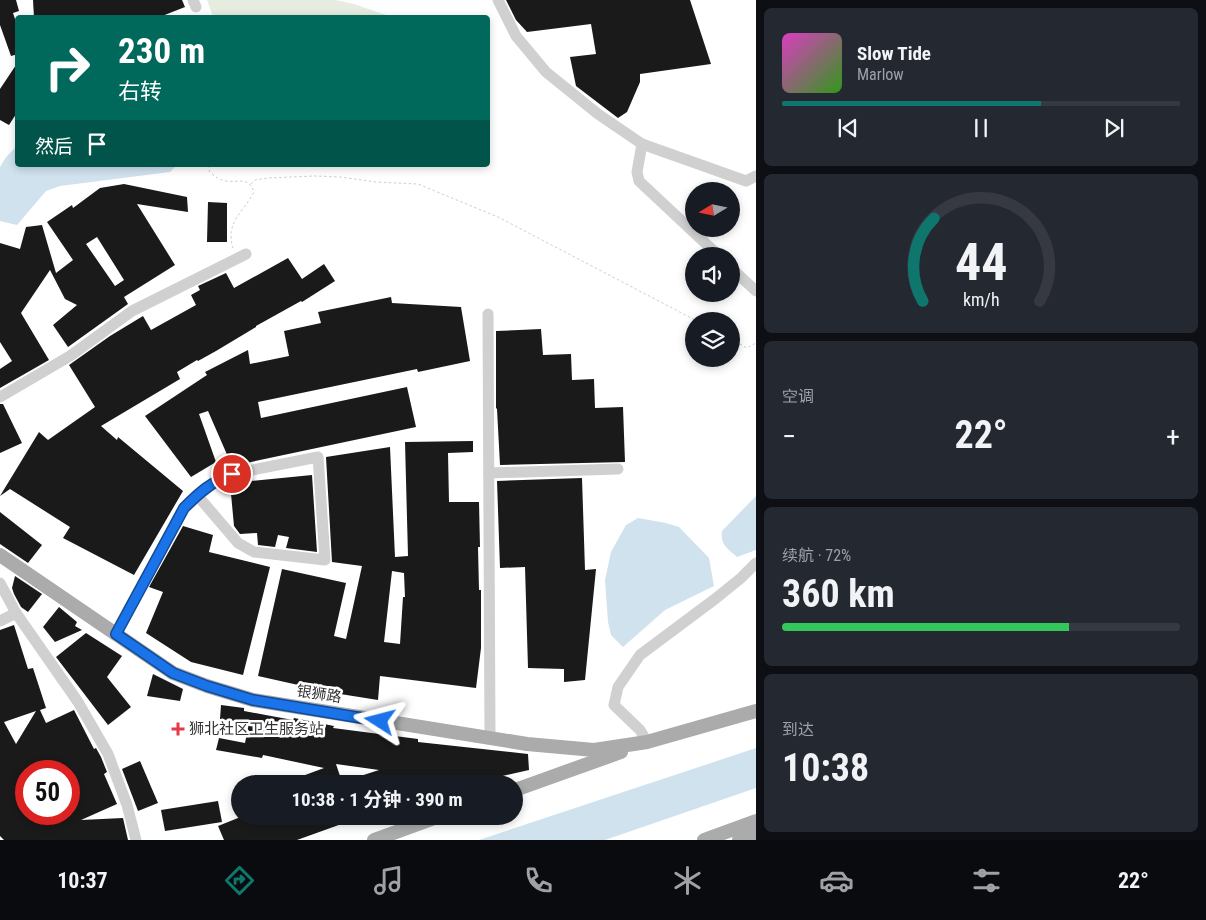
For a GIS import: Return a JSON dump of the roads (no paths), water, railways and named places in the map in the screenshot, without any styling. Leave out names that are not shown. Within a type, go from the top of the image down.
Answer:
[{"type":"main road","name":"银狮路","points":[[0,555],[173,673],[253,700],[527,744],[594,750],[647,742],[756,711]]},
{"type":"main road","points":[[523,787],[647,742]]},
{"type":"main road","points":[[704,840],[756,821]]},
{"type":"main road","points":[[374,840],[415,825]]},
{"type":"main road","points":[[739,840],[756,834]]},
{"type":"street","points":[[498,0],[516,36],[546,72],[598,114],[642,144],[746,181],[756,176]]},
{"type":"street","points":[[642,144],[637,172],[639,181],[709,247]]},
{"type":"street","points":[[0,397],[70,356],[132,311],[241,256]]},
{"type":"street","points":[[740,276],[756,291]]},
{"type":"street","points":[[488,314],[490,738]]},
{"type":"street","points":[[116,634],[184,508],[197,496],[217,480],[232,474],[318,457],[326,560],[254,552],[238,543],[197,496]]},
{"type":"street","points":[[488,473],[618,469]]},
{"type":"street","points":[[647,742],[640,730],[614,705],[618,687],[640,655],[715,599],[756,563]]},
{"type":"street","points":[[0,583],[16,613],[78,702],[108,754],[127,805],[136,840]]},
{"type":"street","points":[[0,621],[16,613]]},
{"type":"water","points":[[15,148],[15,167],[175,167],[170,172],[60,186],[46,191],[17,225],[0,221],[0,167]]},
{"type":"water","points":[[756,496],[756,550],[737,557],[723,543],[722,531]]},
{"type":"water","points":[[638,518],[679,527],[709,558],[714,586],[665,610],[623,647],[611,635],[608,622],[605,580],[611,552],[626,525]]},
{"type":"water","points":[[756,748],[756,788],[605,840],[479,840]]},
{"type":"place","name":"狮北社区卫生服务站","points":[[178,729]]}]
